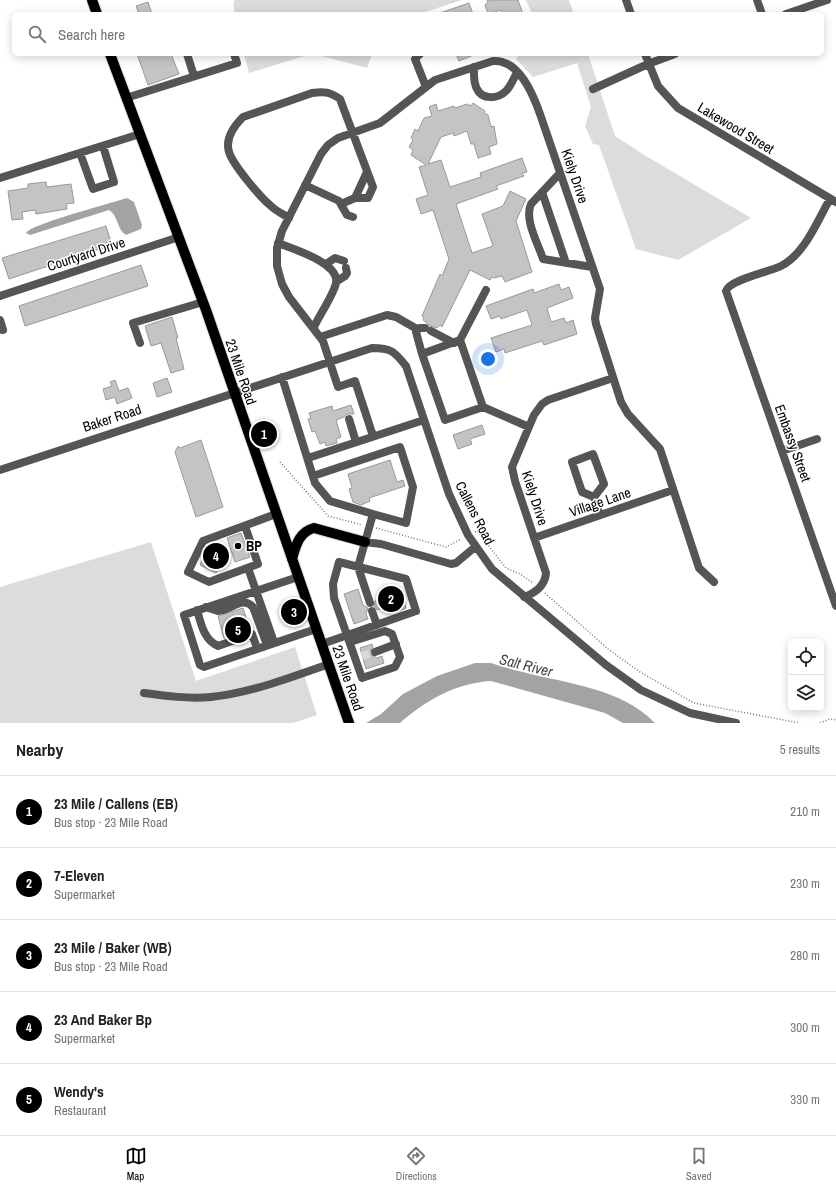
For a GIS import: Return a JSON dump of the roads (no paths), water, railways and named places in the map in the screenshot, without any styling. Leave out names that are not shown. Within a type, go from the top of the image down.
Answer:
[{"type":"main road","points":[[92,0],[96,12]]},
{"type":"main road","name":"23 Mile Road","points":[[111,56],[203,302],[348,722]]},
{"type":"main road","points":[[292,559],[300,537],[310,530],[318,528],[365,542]]},
{"type":"street","points":[[626,0],[630,12]]},
{"type":"street","points":[[757,0],[761,12]]},
{"type":"street","points":[[792,12],[827,0]]},
{"type":"street","points":[[188,56],[194,76]]},
{"type":"street","points":[[126,98],[237,63],[235,56]]},
{"type":"street","points":[[418,56],[416,59],[426,87]]},
{"type":"street","name":"Lakewood Street","points":[[646,56],[658,86],[678,108],[833,201]]},
{"type":"street","points":[[593,89],[670,56]]},
{"type":"street","name":"Kiely Drive","points":[[278,243],[305,185],[321,154],[328,145],[338,138],[380,123],[435,80],[474,67],[494,57],[517,72],[525,80],[533,93],[600,289],[595,318],[596,324],[624,408],[660,449],[699,568],[714,582]]},
{"type":"street","points":[[474,67],[471,85],[480,94],[488,97],[496,97],[507,90],[517,72]]},
{"type":"street","points":[[289,218],[271,206],[234,163],[229,151],[230,137],[235,125],[243,117],[324,91],[332,93],[340,99],[373,187],[368,198],[355,198],[342,204]]},
{"type":"street","points":[[0,178],[140,134]]},
{"type":"street","points":[[80,153],[93,189],[114,182],[103,146]]},
{"type":"street","points":[[355,198],[367,172]]},
{"type":"street","points":[[560,173],[531,204],[529,219],[544,259],[592,267]]},
{"type":"street","points":[[305,185],[342,204],[347,215],[353,218]]},
{"type":"street","points":[[542,192],[566,263]]},
{"type":"street","name":"Embassy Street","points":[[833,201],[792,259],[782,266],[732,284],[727,288],[726,295],[833,587],[836,606]]},
{"type":"street","name":"Courtyard Drive","points":[[0,296],[179,237]]},
{"type":"street","points":[[336,281],[334,272],[326,264],[278,243],[277,266],[282,284],[296,307],[314,327],[320,337],[338,387],[355,382],[373,436]]},
{"type":"street","points":[[314,327],[336,281],[345,276],[347,273],[345,265],[335,258],[326,264]]},
{"type":"street","points":[[422,354],[457,342],[486,290]]},
{"type":"street","points":[[140,343],[133,323],[203,302]]},
{"type":"street","points":[[320,337],[387,315],[396,317],[457,342],[483,408]]},
{"type":"street","points":[[0,320],[3,330]]},
{"type":"street","points":[[425,329],[416,332],[445,420],[483,408],[529,427]]},
{"type":"street","name":"Callens Road","points":[[233,392],[372,348],[385,348],[395,352],[406,366],[449,494],[475,547],[492,569],[524,598],[606,665],[641,690],[690,713],[736,723]]},
{"type":"street","points":[[282,377],[315,484],[330,501],[406,523],[413,487],[400,447],[313,476]]},
{"type":"street","name":"Kiely Drive","points":[[524,598],[536,591],[543,584],[546,578],[545,568],[515,481],[512,467],[538,408],[548,400],[613,378]]},
{"type":"street","name":"Baker Road","points":[[0,470],[233,392]]},
{"type":"street","points":[[349,419],[356,442]]},
{"type":"street","points":[[308,458],[424,420]]},
{"type":"street","points":[[782,451],[817,439]]},
{"type":"street","points":[[594,497],[604,484],[593,454],[572,462],[582,492],[594,497],[600,515]]},
{"type":"street","name":"Village Lane","points":[[534,538],[673,490]]},
{"type":"street","points":[[245,526],[258,564],[209,582],[188,572],[203,541],[276,514]]},
{"type":"street","points":[[370,603],[358,567],[373,514]]},
{"type":"street","points":[[365,542],[381,544],[451,564],[456,563],[475,547]]},
{"type":"street","points":[[322,644],[349,639],[385,631],[392,634],[400,657],[395,667],[362,678],[359,657],[349,639],[334,598],[333,584],[339,562],[406,579],[416,611],[377,625],[349,639]]},
{"type":"street","points":[[248,568],[257,591],[270,644]]},
{"type":"street","points":[[298,577],[197,610],[186,614],[184,617],[202,667],[316,629]]},
{"type":"street","points":[[206,607],[219,611],[244,602],[249,603],[253,607],[270,644]]},
{"type":"street","points":[[197,610],[206,636],[212,644],[218,646],[252,634],[257,648]]},
{"type":"street","points":[[372,612],[377,625]]},
{"type":"street","points":[[375,652],[396,644]]},
{"type":"street","points":[[144,693],[191,697],[224,695],[258,687],[329,664]]},
{"type":"tunnel","points":[[362,656],[375,652]]},
{"type":"place","name":"23 Mile / Callens (EB)","points":[[264,434]]},
{"type":"place","name":"BP","points":[[238,546]]},
{"type":"place","name":"23 And Baker Bp","points":[[216,556]]},
{"type":"place","name":"7-Eleven","points":[[391,599]]},
{"type":"place","name":"23 Mile / Baker (WB)","points":[[294,612]]},
{"type":"place","name":"Wendy's","points":[[238,630]]},
{"type":"water label","name":"Salt River","points":[[526,665]]}]
